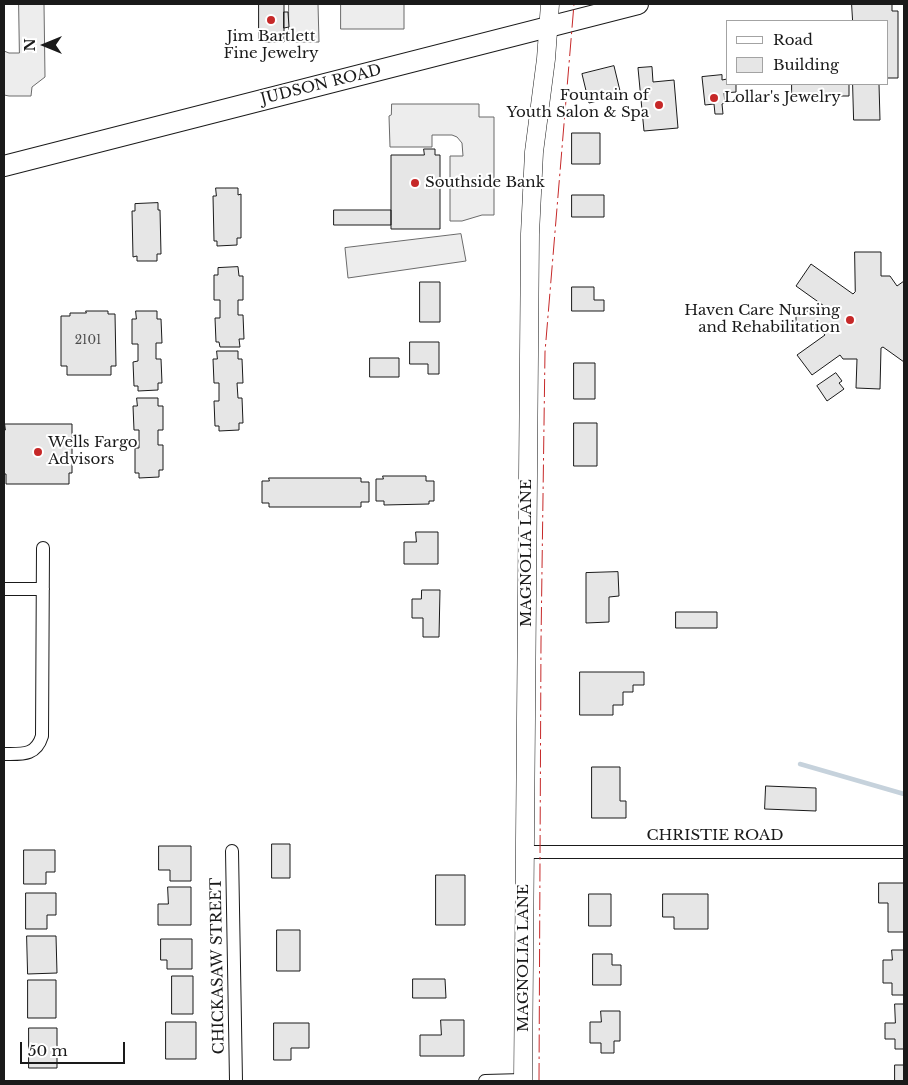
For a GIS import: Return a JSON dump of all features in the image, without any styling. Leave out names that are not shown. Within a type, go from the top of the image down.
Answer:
[{"type":"main road","name":"MAGNOLIA LANE","points":[[523,1081],[530,234],[534,152],[543,86],[550,4]]},
{"type":"main road","name":"JUDSON ROAD","points":[[4,166],[638,4]]},
{"type":"street","points":[[4,754],[29,752],[36,749],[42,736],[43,548]]},
{"type":"street","points":[[4,589],[43,589]]},
{"type":"street","name":"CHICKASAW STREET","points":[[232,851],[236,1081]]},
{"type":"street","name":"CHRISTIE ROAD","points":[[525,852],[904,852]]},
{"type":"street","points":[[485,1081],[523,1081]]},
{"type":"shaded area","points":[[19,4],[44,4],[45,77],[32,87],[31,96],[4,95],[4,51],[19,53]]},
{"type":"shaded area","points":[[289,4],[318,4],[319,42],[289,42]]},
{"type":"shaded area","points":[[341,4],[404,4],[404,29],[341,29]]},
{"type":"shaded area","points":[[392,104],[479,104],[479,117],[494,117],[494,215],[482,215],[462,221],[450,221],[450,156],[463,156],[462,143],[457,137],[452,135],[432,135],[432,147],[390,147],[389,116],[391,115]]},
{"type":"shaded area","points":[[461,234],[466,261],[348,278],[345,248]]},
{"type":"building","name":"Jim Bartlett Fine Jewelry","points":[[259,4],[284,4],[284,42],[259,42]]},
{"type":"building","points":[[852,4],[892,4],[892,11],[898,11],[898,78],[888,78],[888,20],[853,20]]},
{"type":"building","points":[[284,12],[288,12],[289,27],[284,28]]},
{"type":"building","points":[[614,66],[621,95],[589,103],[582,74]]},
{"type":"building","name":"Fountain of Youth Salon & Spa","points":[[652,67],[653,82],[674,80],[678,128],[644,131],[638,68]]},
{"type":"building","name":"Lollar's Jewelry","points":[[722,75],[722,80],[726,79],[726,85],[736,85],[736,92],[724,93],[723,114],[715,114],[714,104],[705,105],[702,77]]},
{"type":"building","points":[[792,85],[849,85],[849,96],[792,96]]},
{"type":"building","points":[[853,85],[879,85],[880,120],[854,120]]},
{"type":"building","points":[[572,133],[600,133],[600,164],[572,164]]},
{"type":"building","name":"Southside Bank","points":[[424,149],[435,149],[435,155],[440,155],[440,229],[391,229],[391,155],[424,155]]},
{"type":"building","points":[[216,188],[238,188],[238,195],[241,194],[241,238],[237,238],[237,245],[217,246],[217,241],[214,241],[213,196],[216,196]]},
{"type":"building","points":[[572,195],[604,195],[604,217],[572,217]]},
{"type":"building","points":[[158,203],[158,210],[160,210],[161,254],[157,254],[157,261],[137,261],[137,256],[133,257],[132,211],[135,211],[135,204]]},
{"type":"building","points":[[334,210],[391,210],[391,225],[334,225]]},
{"type":"building","name":"Haven Care Nursing and Rehabilitation","points":[[855,252],[881,252],[881,276],[890,276],[897,286],[904,281],[904,362],[883,347],[881,348],[880,389],[856,388],[857,359],[843,359],[840,355],[812,375],[797,355],[825,335],[820,329],[796,329],[796,311],[820,311],[824,306],[796,286],[811,264],[853,294],[855,292]]},
{"type":"building","points":[[238,267],[239,276],[243,276],[243,300],[238,300],[238,315],[243,315],[244,339],[239,339],[240,347],[220,347],[219,342],[216,342],[215,318],[220,318],[220,300],[214,300],[214,275],[218,275],[218,268]]},
{"type":"building","points":[[420,282],[440,282],[440,322],[420,322]]},
{"type":"building","points":[[572,287],[594,287],[594,300],[604,300],[604,311],[572,311]]},
{"type":"building","points":[[86,311],[108,311],[108,314],[115,314],[116,366],[111,366],[111,375],[67,375],[67,366],[61,366],[61,316],[70,316],[70,313],[86,313]]},
{"type":"building","points":[[136,311],[157,311],[157,319],[161,319],[162,343],[156,343],[156,359],[161,359],[162,383],[158,383],[158,390],[138,391],[138,386],[134,386],[133,362],[138,361],[138,344],[132,344],[132,319],[136,319]]},
{"type":"building","points":[[410,342],[439,342],[439,374],[428,374],[428,364],[410,364]]},
{"type":"building","points":[[217,351],[238,351],[238,359],[242,359],[243,383],[237,383],[238,398],[242,398],[243,423],[239,423],[239,430],[219,431],[219,426],[215,426],[214,401],[219,401],[219,383],[214,383],[213,359],[217,359]]},
{"type":"building","points":[[370,358],[399,358],[399,377],[370,377]]},
{"type":"building","points":[[574,363],[595,363],[595,399],[574,399]]},
{"type":"building","points":[[836,373],[842,381],[839,383],[844,389],[827,401],[817,386]]},
{"type":"building","points":[[137,398],[158,398],[158,406],[163,406],[163,430],[158,430],[158,445],[163,445],[163,470],[159,470],[159,477],[139,478],[139,473],[135,473],[135,448],[139,448],[139,430],[134,430],[133,406],[137,406]]},
{"type":"building","points":[[574,423],[597,423],[597,466],[574,466]]},
{"type":"building","name":"Wells Fargo Advisors","points":[[5,424],[72,424],[72,473],[69,473],[69,484],[6,484],[6,474],[4,474]]},
{"type":"building","points":[[383,476],[426,476],[426,481],[434,481],[434,501],[429,501],[429,504],[384,505],[384,501],[376,501],[376,479],[383,479]]},
{"type":"building","points":[[269,478],[361,478],[361,482],[369,482],[369,502],[361,502],[361,507],[269,507],[269,503],[262,503],[262,481],[269,481]]},
{"type":"building","points":[[416,532],[438,532],[438,564],[404,564],[404,542],[416,542]]},
{"type":"building","points":[[618,572],[619,596],[609,597],[609,622],[586,623],[586,573]]},
{"type":"building","points":[[422,590],[440,590],[439,637],[423,637],[423,618],[412,618],[412,599],[421,599]]},
{"type":"building","points":[[676,612],[717,612],[717,628],[676,628]]},
{"type":"building","points":[[580,672],[644,672],[644,685],[633,685],[633,692],[623,692],[623,705],[613,705],[613,715],[580,715]]},
{"type":"building","points":[[592,767],[620,767],[620,801],[626,801],[626,818],[592,818]]},
{"type":"building","points":[[766,786],[816,788],[816,811],[765,809]]},
{"type":"building","points":[[272,844],[290,844],[290,878],[272,878]]},
{"type":"building","points":[[159,846],[191,846],[191,881],[170,881],[170,870],[159,870]]},
{"type":"building","points":[[24,850],[55,850],[55,872],[46,872],[46,884],[24,884]]},
{"type":"building","points":[[436,875],[465,875],[465,925],[436,925]]},
{"type":"building","points":[[879,883],[904,883],[904,932],[888,932],[888,903],[879,903]]},
{"type":"building","points":[[168,887],[191,887],[191,925],[158,925],[158,904],[168,904]]},
{"type":"building","points":[[26,893],[56,893],[56,915],[47,915],[47,929],[26,929]]},
{"type":"building","points":[[589,894],[611,894],[611,926],[589,926]]},
{"type":"building","points":[[663,894],[708,894],[708,929],[674,929],[674,917],[663,917]]},
{"type":"building","points":[[277,930],[300,930],[300,971],[277,971]]},
{"type":"building","points":[[27,936],[56,936],[57,973],[28,974]]},
{"type":"building","points":[[161,939],[192,939],[192,969],[167,969],[167,960],[161,960]]},
{"type":"building","points":[[892,950],[904,950],[904,995],[892,995],[892,983],[883,983],[883,960],[892,960]]},
{"type":"building","points":[[593,954],[612,954],[612,965],[621,965],[621,985],[593,985]]},
{"type":"building","points":[[172,976],[193,976],[193,1014],[172,1014]]},
{"type":"building","points":[[413,979],[445,979],[446,998],[413,998]]},
{"type":"building","points":[[28,980],[56,980],[56,1018],[28,1018]]},
{"type":"building","points":[[895,1004],[904,1004],[904,1049],[895,1049],[895,1039],[885,1039],[885,1023],[895,1023]]},
{"type":"building","points":[[601,1011],[620,1011],[620,1041],[614,1041],[614,1053],[601,1053],[601,1043],[590,1043],[590,1022],[601,1022]]},
{"type":"building","points":[[441,1020],[464,1020],[464,1056],[420,1056],[420,1035],[441,1035]]},
{"type":"building","points":[[166,1022],[196,1022],[196,1059],[166,1059]]},
{"type":"building","points":[[274,1023],[309,1023],[309,1048],[291,1048],[291,1060],[274,1060]]},
{"type":"building","points":[[29,1028],[57,1028],[57,1068],[29,1068]]},
{"type":"building","points":[[895,1065],[904,1065],[904,1081],[895,1081]]},
{"type":"waterway","points":[[800,764],[904,794]]},
{"type":"power","points":[[539,1081],[541,642],[545,352],[574,4]]},
{"type":"place","name":"Jim Bartlett Fine Jewelry","points":[[271,20]]},
{"type":"place","name":"Lollar's Jewelry","points":[[714,98]]},
{"type":"place","name":"Fountain of Youth Salon & Spa","points":[[659,105]]},
{"type":"place","name":"Southside Bank","points":[[415,183]]},
{"type":"place","name":"Haven Care Nursing and Rehabilitation","points":[[850,320]]},
{"type":"place","name":"Wells Fargo Advisors","points":[[38,452]]}]
